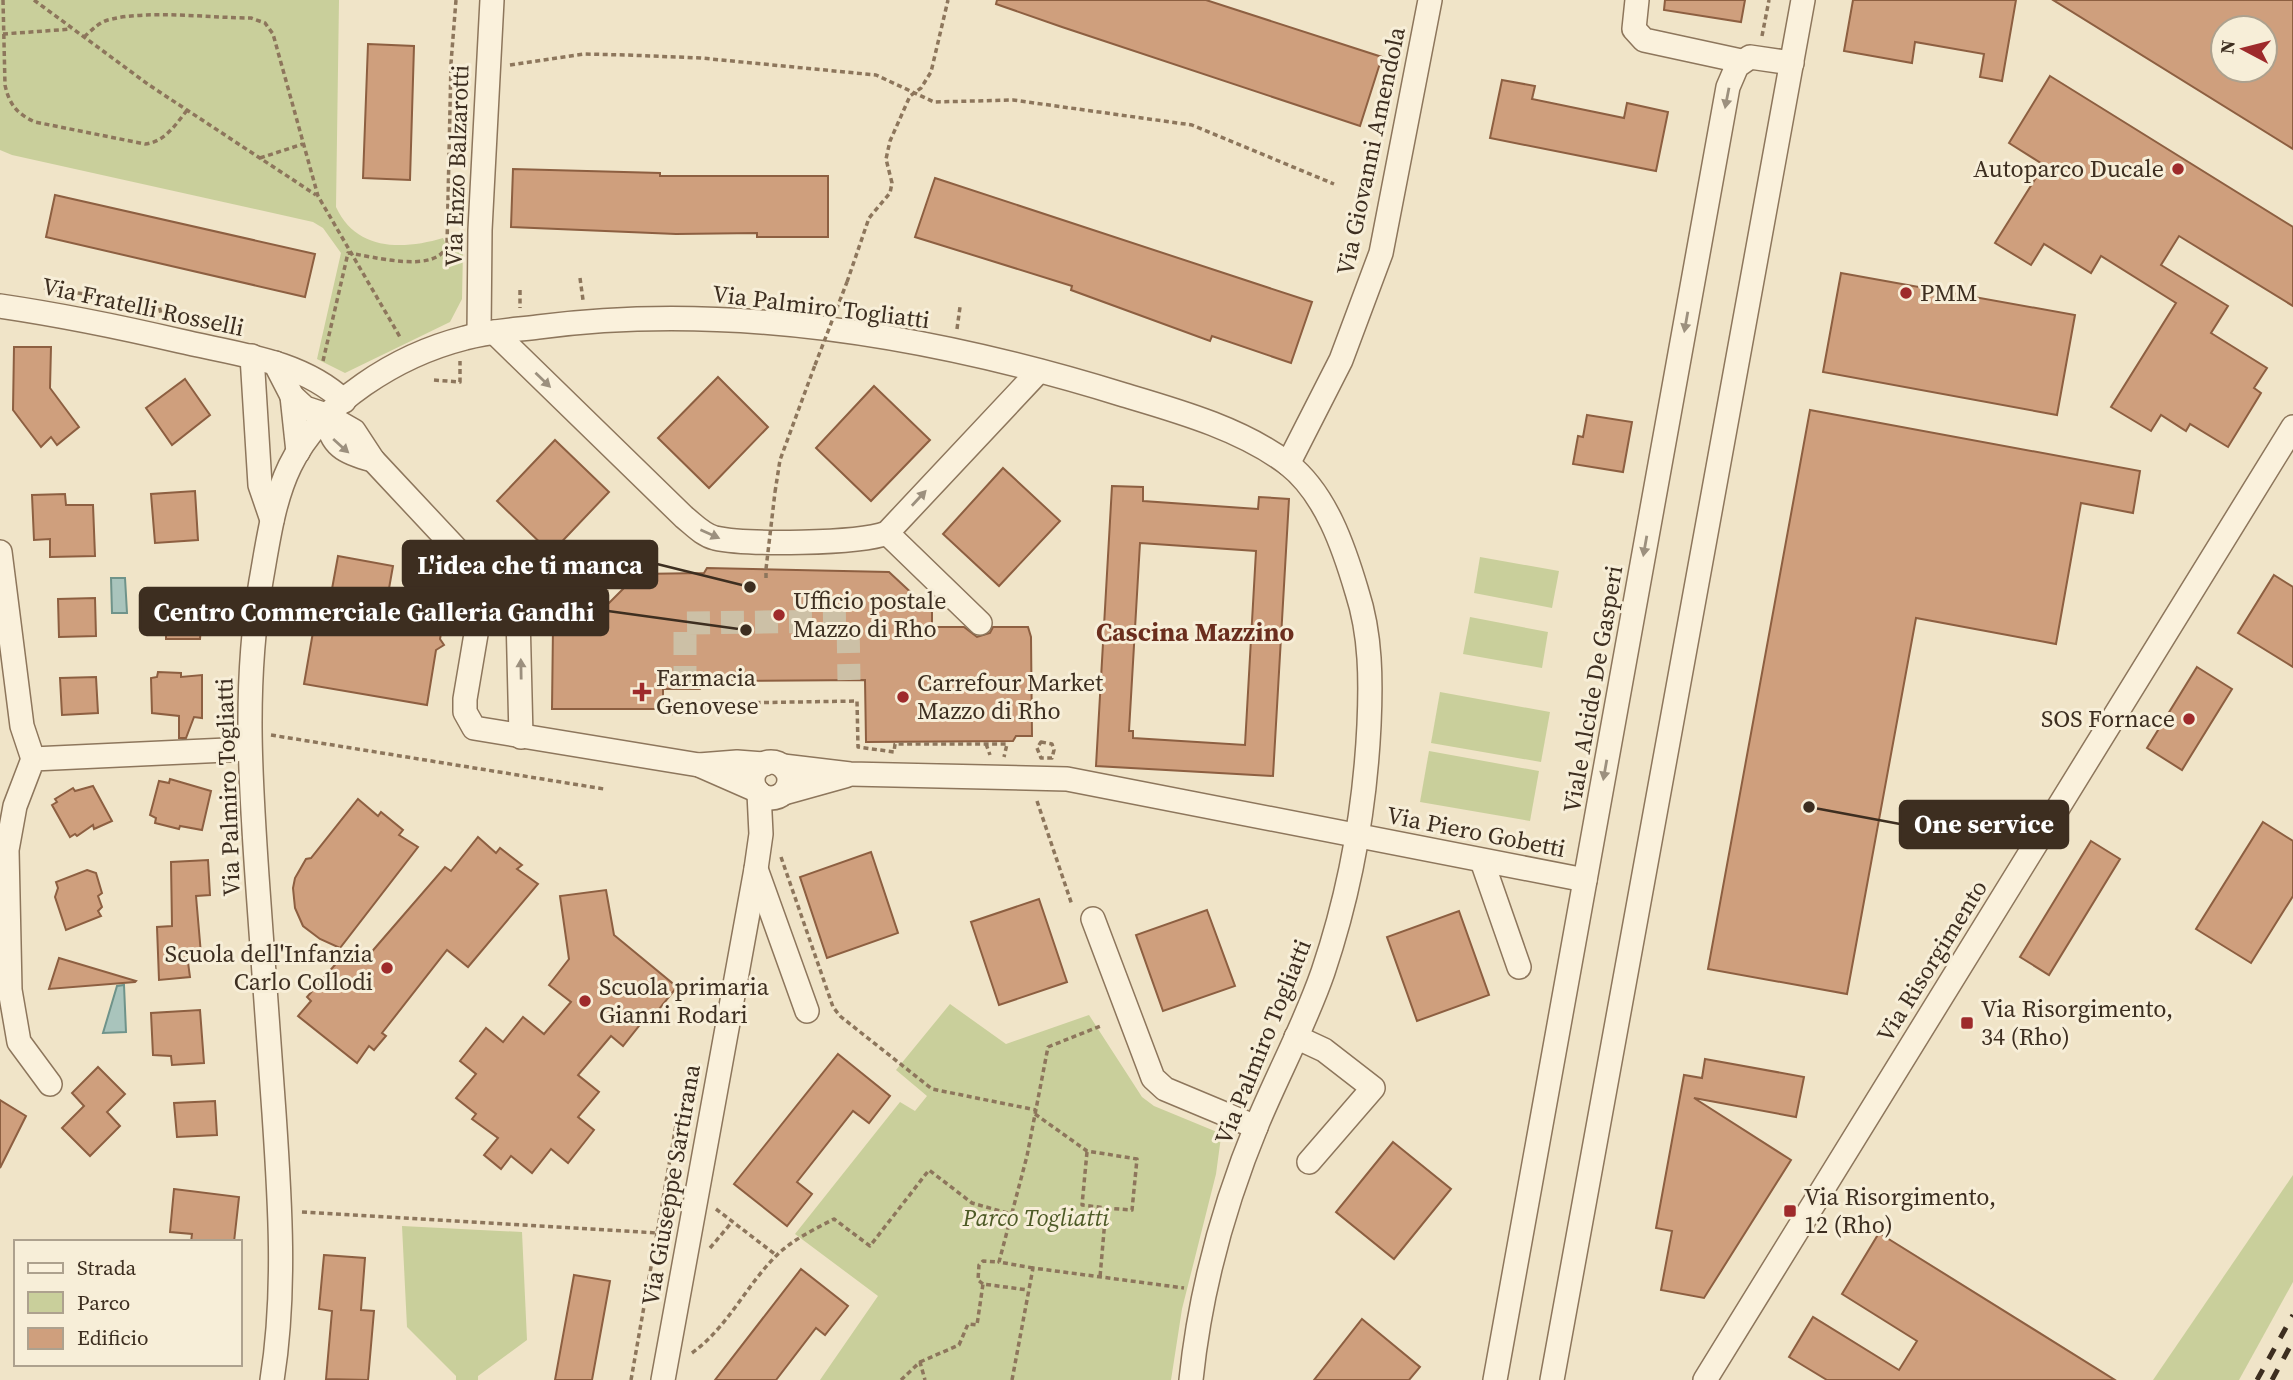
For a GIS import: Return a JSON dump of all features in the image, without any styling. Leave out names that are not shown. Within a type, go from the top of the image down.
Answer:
[{"type":"street","name":"Via Enzo Balzarotti","points":[[487,333],[479,242],[492,0]]},
{"type":"street","name":"Via Giovanni Amendola","points":[[1288,464],[1341,360],[1381,253],[1430,0]]},
{"type":"street","points":[[1637,0],[1634,29],[1644,40],[1741,61],[1758,55],[1792,63]]},
{"type":"street","points":[[1552,1380],[1803,0]]},
{"type":"street","name":"Viale Alcide De Gasperi","points":[[1495,1380],[1728,87],[1741,61]]},
{"type":"street","name":"Via Fratelli Rosselli","points":[[0,306],[76,317],[275,363],[316,381],[335,408]]},
{"type":"street","name":"Via Palmiro Togliatti","points":[[272,1380],[279,1313],[279,1210],[248,740],[251,642],[272,520],[284,482],[298,452],[335,408],[408,360],[487,333],[616,320],[741,321],[833,331],[955,351],[1039,370],[1190,416],[1252,442],[1288,464],[1310,486],[1326,511],[1345,557],[1363,616],[1370,700],[1364,799],[1333,940],[1296,1037],[1256,1128],[1216,1247],[1205,1291],[1191,1380]]},
{"type":"street","points":[[487,333],[705,535],[745,541],[862,540],[887,533],[1039,370]]},
{"type":"street","points":[[252,356],[260,485],[272,520]]},
{"type":"street","points":[[275,363],[292,396],[305,408],[335,408],[334,442],[350,454],[368,450]]},
{"type":"street","points":[[364,387],[360,418],[368,450],[518,615],[522,737]]},
{"type":"street","points":[[292,396],[298,452]]},
{"type":"street","name":"Via Risorgimento","points":[[1705,1380],[2293,427]]},
{"type":"street","points":[[887,533],[980,623]]},
{"type":"street","points":[[0,552],[22,726],[33,759],[15,806],[8,850],[10,990],[19,1042],[50,1084]]},
{"type":"street","points":[[485,580],[465,712],[469,722],[481,731],[643,754],[699,765],[770,793],[850,774]]},
{"type":"street","points":[[33,759],[248,740]]},
{"type":"street","points":[[699,765],[737,762],[850,774]]},
{"type":"street","points":[[770,793],[789,782],[774,765]]},
{"type":"street","name":"Via Giuseppe Sartirana","points":[[663,1380],[707,1125],[770,793],[754,778],[774,765]]},
{"type":"street","name":"Via Piero Gobetti","points":[[850,774],[1067,779],[1585,880]]},
{"type":"street","points":[[1482,860],[1519,967]]},
{"type":"street","points":[[756,869],[807,1011]]},
{"type":"street","points":[[1093,919],[1153,1077],[1165,1089],[1256,1128]]},
{"type":"street","points":[[1296,1037],[1324,1050],[1373,1088],[1309,1162]]},
{"type":"path","points":[[3,0],[8,97],[22,116],[35,122],[145,144],[155,143],[164,136],[188,109]]},
{"type":"path","points":[[34,0],[149,85],[318,197]]},
{"type":"path","points":[[348,253],[415,263],[443,254],[447,245],[451,62],[456,0]]},
{"type":"path","points":[[766,578],[780,460],[869,218],[890,194],[892,183],[886,159],[890,141],[910,96],[931,72],[948,0]]},
{"type":"path","points":[[84,37],[99,24],[125,18],[251,18],[265,23],[273,34],[318,197],[348,253],[405,345]]},
{"type":"path","points":[[3,34],[72,29]]},
{"type":"path","points":[[487,68],[584,54],[701,58],[876,75],[934,102],[1013,100],[1192,125],[1334,184]]},
{"type":"path","points":[[260,158],[303,144]]},
{"type":"path","points":[[447,245],[467,245]]},
{"type":"path","points":[[313,360],[322,365],[348,253]]},
{"type":"path","points":[[580,278],[582,295]]},
{"type":"path","points":[[40,288],[159,305],[163,324]]},
{"type":"path","points":[[957,329],[960,307]]},
{"type":"path","points":[[434,380],[460,382],[460,371]]},
{"type":"path","points":[[555,601],[568,587],[584,582],[608,592]]},
{"type":"path","points":[[663,715],[737,703],[857,701],[858,747],[894,752],[895,744],[1007,744]]},
{"type":"path","points":[[248,740],[604,789]]},
{"type":"path","points":[[1041,742],[1052,744],[1052,758],[1041,758],[1037,748],[1041,742]]},
{"type":"path","points":[[1037,805],[1072,905]]},
{"type":"path","points":[[780,852],[833,1007],[840,1016],[932,1089],[1035,1112],[1087,1152],[1137,1159],[1132,1210],[1082,1205],[1087,1152]]},
{"type":"path","points":[[999,1262],[1027,1156],[1048,1047],[1102,1025]]},
{"type":"path","points":[[631,1380],[676,1125],[707,1125]]},
{"type":"path","points":[[690,1355],[726,1322],[777,1255],[834,1219],[870,1246],[929,1170],[972,1203],[1011,1214]]},
{"type":"path","points":[[711,1205],[777,1255]]},
{"type":"path","points":[[1100,1277],[1106,1208]]},
{"type":"path","points":[[279,1210],[657,1233]]},
{"type":"path","points":[[702,1258],[733,1221]]},
{"type":"path","points":[[1028,1290],[983,1284],[978,1280],[979,1265],[983,1261],[999,1262],[1190,1289]]},
{"type":"path","points":[[1012,1380],[1032,1268]]},
{"type":"path","points":[[901,1380],[920,1362],[959,1345],[968,1324],[977,1325],[983,1284]]},
{"type":"path","points":[[920,1362],[925,1380]]},
{"type":"green space","points":[[0,0],[339,0],[336,207],[356,232],[382,244],[412,244],[443,238],[447,247],[463,250],[462,299],[450,322],[345,373],[317,359],[341,253],[323,228],[313,222],[12,155],[0,150]]},
{"type":"green space","points":[[1480,557],[1559,571],[1552,608],[1474,593]]},
{"type":"green space","points":[[1470,617],[1548,632],[1542,668],[1463,654]]},
{"type":"green space","points":[[1440,692],[1550,712],[1541,762],[1431,743]]},
{"type":"green space","points":[[1429,751],[1539,771],[1530,821],[1420,802]]},
{"type":"green space","name":"Parco Togliatti","points":[[950,1004],[1006,1044],[1089,1015],[1142,1097],[1154,1106],[1217,1132],[1221,1137],[1216,1174],[1182,1309],[1171,1380],[820,1380],[878,1296],[795,1234],[900,1102],[915,1111],[927,1096],[896,1070]]},
{"type":"green space","points":[[2293,1175],[2293,1282],[2239,1380],[2153,1380]]},
{"type":"green space","points":[[402,1226],[522,1232],[527,1340],[478,1376],[478,1380],[456,1380],[456,1376],[407,1327]]},
{"type":"water","points":[[111,578],[125,578],[127,613],[112,613]]},
{"type":"water","points":[[124,985],[126,1032],[103,1033],[117,986]]},
{"type":"building","points":[[997,0],[1206,0],[1382,57],[1360,126],[1062,27],[996,4]]},
{"type":"building","points":[[1665,0],[1745,0],[1741,22],[1664,10]]},
{"type":"building","points":[[1853,0],[2016,0],[2002,81],[1980,77],[1984,54],[1915,42],[1912,63],[1844,51]]},
{"type":"building","points":[[2053,0],[2293,0],[2293,149]]},
{"type":"building","points":[[368,44],[414,46],[410,180],[363,178]]},
{"type":"building","points":[[2050,76],[2293,227],[2293,306],[2179,236],[2161,265],[2228,306],[2211,333],[2267,368],[2254,388],[2261,393],[2228,447],[2190,424],[2186,431],[2161,415],[2151,431],[2111,407],[2176,303],[2101,256],[2091,273],[2044,244],[2031,265],[1995,243],[2044,165],[2009,143]]},
{"type":"building","points":[[1502,80],[1535,86],[1532,99],[1624,118],[1627,103],[1668,112],[1656,171],[1490,138]]},
{"type":"building","points":[[513,169],[660,173],[660,176],[828,176],[828,237],[757,237],[757,233],[676,234],[511,227]]},
{"type":"building","points":[[935,178],[1312,302],[1291,363],[1212,336],[1210,341],[1071,290],[1072,286],[915,237]]},
{"type":"building","points":[[55,195],[315,254],[305,297],[46,237]]},
{"type":"building","points":[[1841,273],[2075,315],[2057,415],[1823,372]]},
{"type":"building","points":[[14,347],[51,347],[50,388],[79,427],[57,445],[51,437],[41,447],[13,410]]},
{"type":"building","points":[[718,377],[768,427],[709,488],[658,438]]},
{"type":"building","points":[[185,379],[210,415],[172,445],[146,408]]},
{"type":"building","points":[[874,386],[930,440],[871,501],[816,448]]},
{"type":"building","points":[[1810,410],[2140,471],[2133,513],[2081,503],[2056,644],[1916,618],[1847,994],[1708,969]]},
{"type":"building","points":[[1587,415],[1632,422],[1623,472],[1573,464],[1578,436],[1583,437]]},
{"type":"building","points":[[555,440],[609,492],[551,553],[497,501]]},
{"type":"building","points":[[1003,468],[1060,521],[999,586],[943,534]]},
{"type":"building","points":[[1112,486],[1143,487],[1143,501],[1258,509],[1259,497],[1289,499],[1273,776],[1096,766]],"holes":[[[1140,543],[1256,551],[1245,745],[1133,738],[1133,731],[1129,731]]]},
{"type":"building","points":[[195,491],[198,540],[155,543],[151,494]]},
{"type":"building","points":[[65,494],[66,505],[93,505],[95,556],[50,557],[50,539],[34,540],[32,495]]},
{"type":"building","points":[[338,556],[393,566],[388,594],[446,605],[440,639],[444,645],[436,650],[427,705],[304,684],[317,609],[328,611]]},
{"type":"building","points":[[707,568],[889,572],[932,612],[932,627],[964,627],[977,637],[990,633],[993,627],[1028,627],[1031,637],[1032,736],[1016,736],[1013,741],[866,742],[865,680],[704,681],[700,689],[663,689],[663,707],[656,709],[552,709],[553,627],[606,627],[608,604],[638,574],[704,573]]},
{"type":"building","points":[[2274,575],[2293,587],[2293,667],[2238,633]]},
{"type":"building","points":[[203,589],[206,613],[202,615],[200,639],[166,639],[166,633],[161,633],[161,612],[165,612],[169,590]]},
{"type":"building","points":[[95,598],[96,636],[59,637],[58,599]]},
{"type":"building","name":"SOS Fornace","points":[[2197,667],[2232,689],[2182,770],[2147,748]]},
{"type":"building","points":[[158,672],[181,673],[181,677],[202,675],[202,718],[194,717],[186,738],[179,738],[179,716],[152,713],[151,678],[157,677]]},
{"type":"building","points":[[96,677],[98,713],[62,715],[60,678]]},
{"type":"building","points":[[170,779],[211,791],[202,830],[180,826],[179,829],[155,823],[156,818],[150,815],[159,781],[169,783]]},
{"type":"building","points":[[93,786],[112,821],[94,829],[93,825],[77,836],[75,834],[70,837],[52,805],[57,802],[55,799],[73,788],[75,791]]},
{"type":"building","points":[[358,799],[378,816],[381,812],[403,830],[399,835],[418,847],[340,948],[320,939],[303,926],[295,908],[293,888],[295,878],[306,859],[311,858]]},
{"type":"building","points":[[2263,822],[2293,841],[2293,896],[2251,963],[2196,929]]},
{"type":"building","points":[[478,837],[496,853],[500,848],[522,865],[517,869],[538,884],[468,967],[447,950],[382,1033],[386,1036],[374,1050],[369,1046],[357,1063],[298,1016],[311,1001],[307,997],[347,951],[362,963],[445,867],[451,871]]},
{"type":"building","points":[[2091,841],[2120,859],[2049,975],[2020,957]]},
{"type":"building","points":[[871,852],[898,933],[827,958],[800,877]]},
{"type":"building","points":[[208,860],[210,895],[196,896],[201,954],[187,955],[190,977],[159,980],[157,927],[172,926],[171,862]]},
{"type":"building","points":[[87,870],[96,873],[102,893],[98,896],[102,907],[98,911],[101,916],[66,930],[55,897],[58,888],[56,882]]},
{"type":"building","points":[[606,890],[614,935],[677,987],[647,1024],[643,1021],[623,1046],[611,1036],[578,1075],[599,1092],[578,1117],[594,1130],[568,1163],[551,1149],[532,1173],[511,1156],[501,1169],[484,1155],[498,1138],[472,1119],[476,1114],[456,1098],[476,1074],[460,1061],[486,1028],[503,1042],[523,1017],[544,1034],[571,1002],[549,985],[569,959],[560,896]]},
{"type":"building","points":[[1039,899],[1067,982],[999,1005],[971,922]]},
{"type":"building","points":[[1207,910],[1235,986],[1163,1011],[1136,935]]},
{"type":"building","points":[[1459,911],[1489,995],[1417,1021],[1387,937]]},
{"type":"building","points":[[59,958],[136,981],[49,989]]},
{"type":"building","points":[[200,1010],[204,1063],[172,1065],[171,1056],[153,1055],[151,1013]]},
{"type":"building","points":[[838,1054],[890,1096],[869,1123],[853,1111],[797,1182],[812,1194],[787,1226],[734,1184]]},
{"type":"building","points":[[1705,1059],[1804,1077],[1796,1117],[1694,1098],[1791,1160],[1704,1298],[1661,1290],[1672,1231],[1656,1228],[1684,1075],[1702,1078]]},
{"type":"building","points":[[98,1067],[125,1094],[107,1112],[120,1126],[90,1156],[62,1128],[84,1106],[72,1093]]},
{"type":"building","points":[[0,1100],[26,1116],[0,1168]]},
{"type":"building","points":[[215,1101],[217,1135],[177,1137],[174,1103]]},
{"type":"building","points":[[1393,1142],[1451,1189],[1394,1259],[1336,1212]]},
{"type":"building","points":[[174,1189],[239,1197],[234,1240],[191,1240],[192,1234],[170,1232]]},
{"type":"building","points":[[1879,1233],[2115,1380],[1827,1380],[1789,1357],[1813,1317],[1899,1370],[1917,1341],[1842,1294]]},
{"type":"building","points":[[324,1255],[365,1258],[361,1310],[374,1311],[368,1380],[326,1379],[332,1311],[319,1309]]},
{"type":"building","points":[[801,1269],[848,1306],[825,1335],[816,1328],[776,1380],[715,1380]]},
{"type":"building","points":[[574,1275],[610,1281],[592,1380],[555,1380]]},
{"type":"building","points":[[1362,1319],[1420,1367],[1409,1380],[1314,1380]]},
{"type":"tunnel","points":[[685,689],[685,623],[848,621],[849,680]]},
{"type":"railway","points":[[2257,1380],[2293,1315]]},
{"type":"railway","points":[[2272,1380],[2293,1341]]},
{"type":"place","name":"Autoparco Ducale","points":[[2178,169]]},
{"type":"place","name":"PMM","points":[[1906,293]]},
{"type":"place","name":"L'idea che ti manca","points":[[750,587]]},
{"type":"place","name":"Ufficio postale Mazzo di Rho","points":[[779,615]]},
{"type":"place","name":"Centro Commerciale Galleria Gandhi","points":[[746,630]]},
{"type":"place","name":"Farmacia Genovese","points":[[642,692]]},
{"type":"place","name":"Carrefour Market Mazzo di Rho","points":[[903,697]]},
{"type":"place","name":"SOS Fornace","points":[[2189,719]]},
{"type":"place","name":"One service","points":[[1809,807]]},
{"type":"place","name":"Scuola dell'Infanzia Carlo Collodi","points":[[387,968]]},
{"type":"place","name":"Scuola primaria Gianni Rodari","points":[[585,1001]]},
{"type":"place","name":"Via Risorgimento, 34 (Rho)","points":[[1967,1023]]},
{"type":"place","name":"Via Risorgimento, 12 (Rho)","points":[[1790,1211]]},
{"type":"district","name":"Cascina Mazzino","points":[[1195,632]]}]
